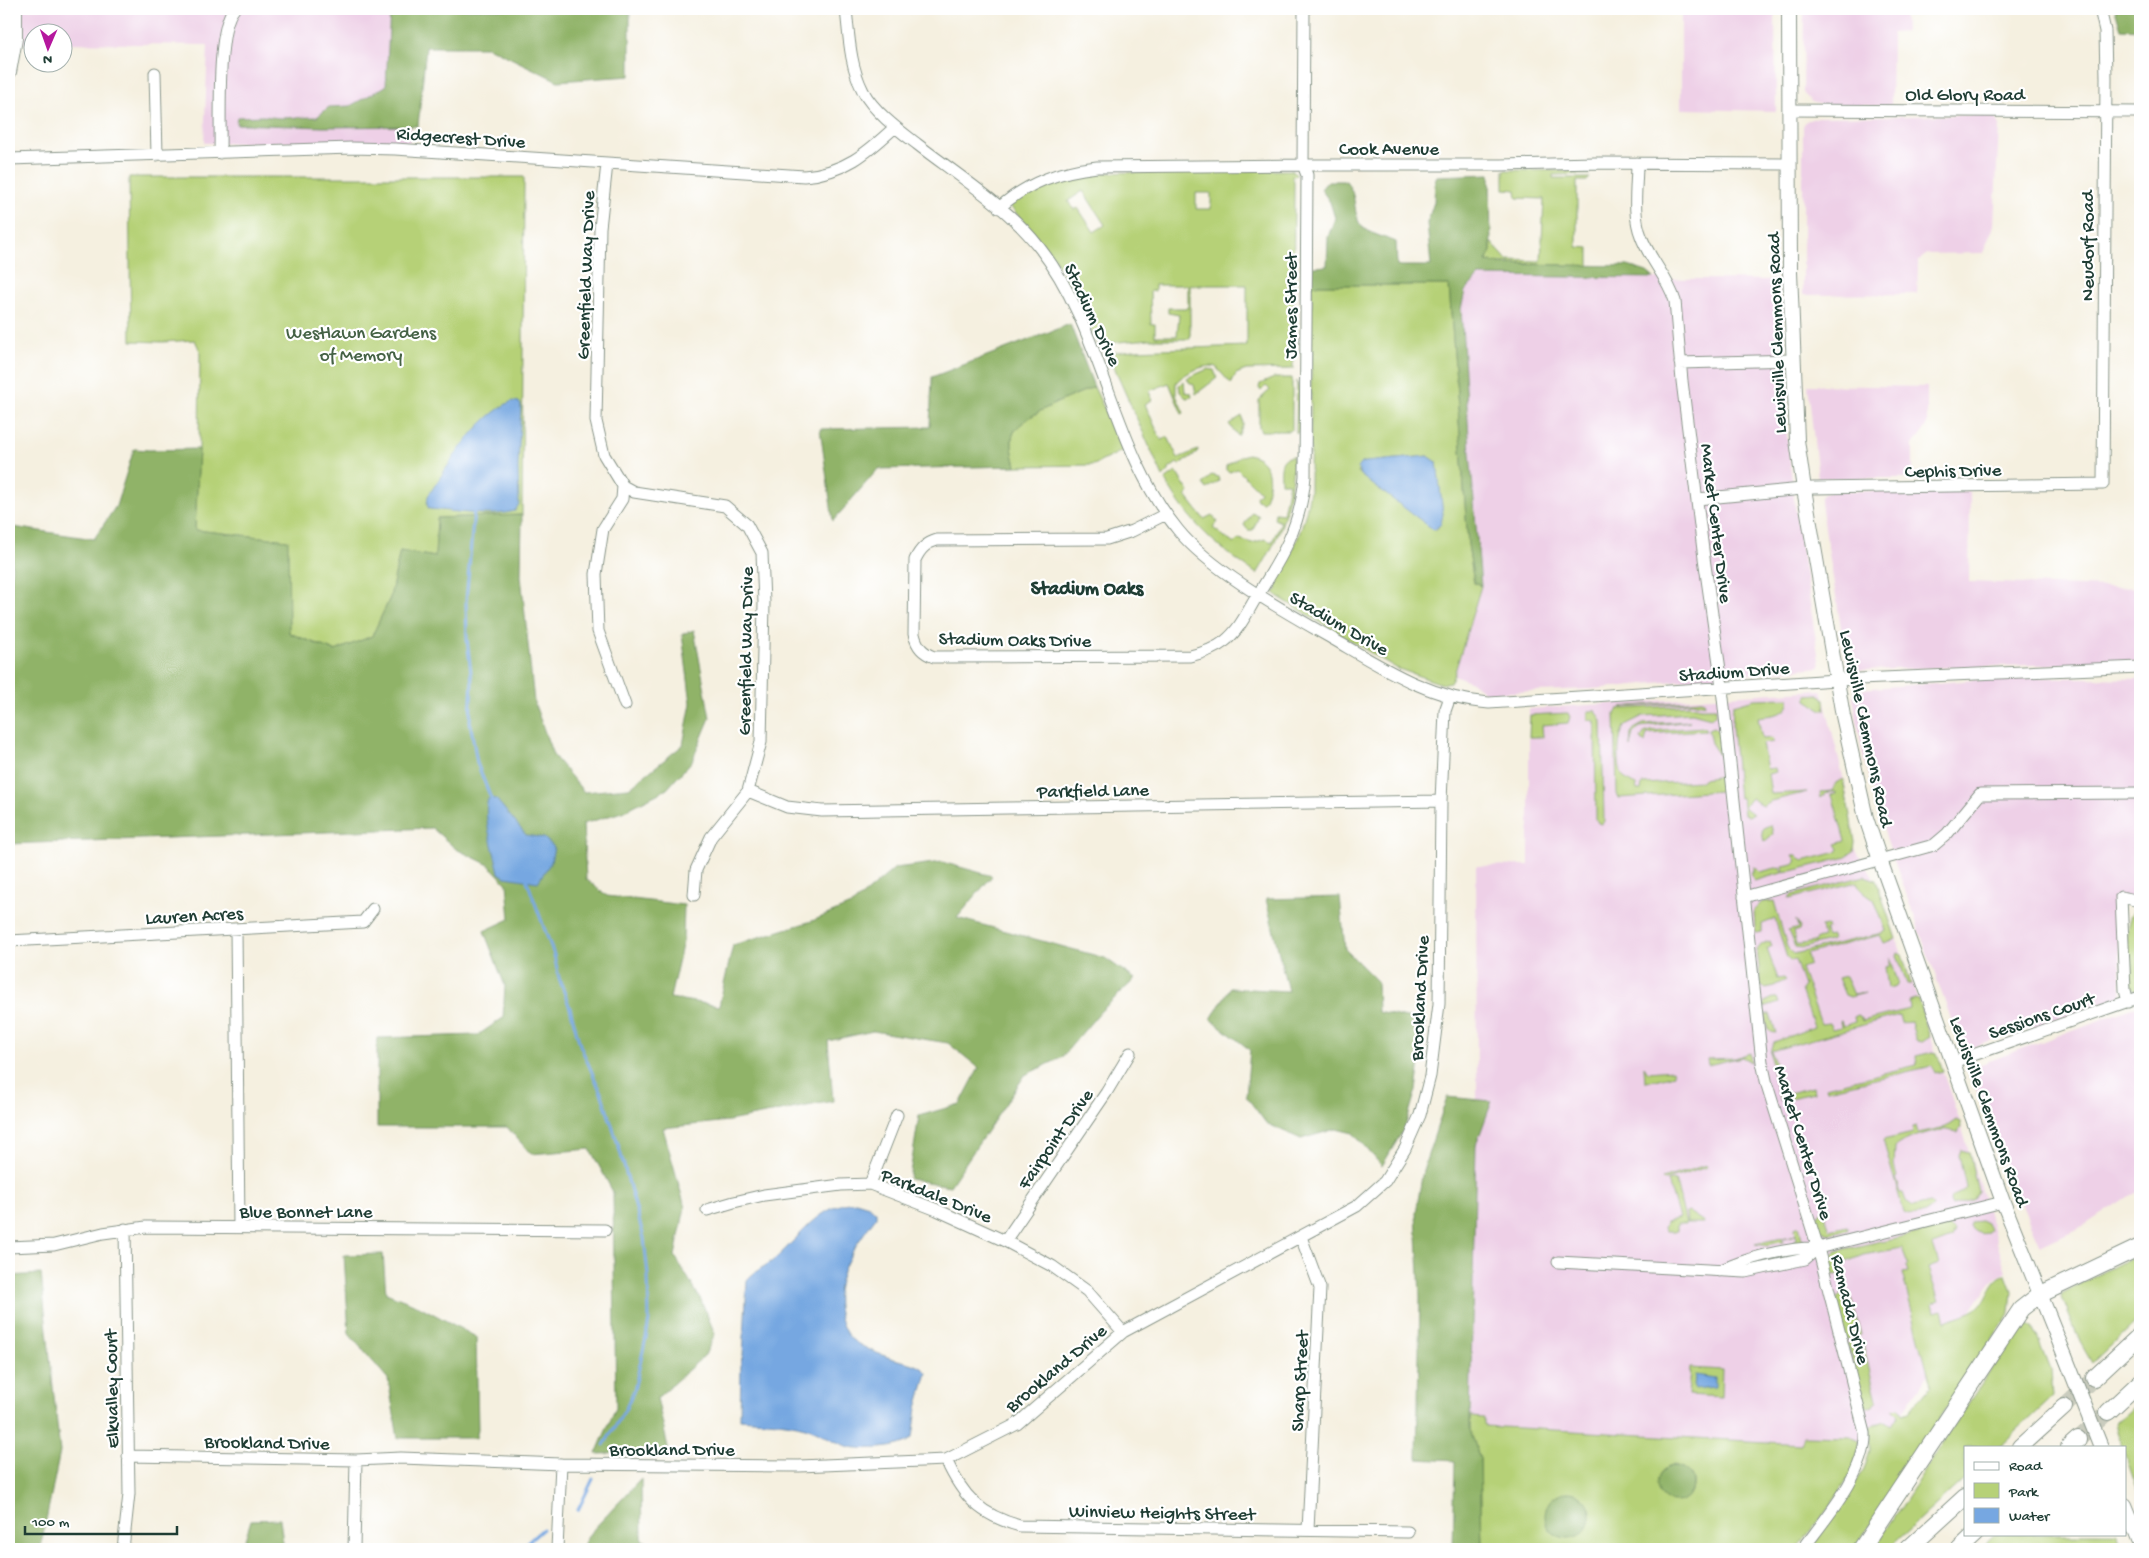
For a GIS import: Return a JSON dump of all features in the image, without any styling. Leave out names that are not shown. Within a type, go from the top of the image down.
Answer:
[{"type":"highway","points":[[1862,1549],[2021,1309],[2038,1294],[2140,1247]]},
{"type":"highway","points":[[2094,1378],[2140,1335]]},
{"type":"highway","points":[[2108,1412],[2140,1382]]},
{"type":"highway","points":[[2021,1446],[2064,1407]]},
{"type":"highway","points":[[1908,1549],[1964,1498]]},
{"type":"highway","points":[[1959,1549],[1973,1536]]},
{"type":"main road","points":[[9,71],[15,39],[15,9]]},
{"type":"main road","name":"Lewisville Clemmons Road","points":[[1789,9],[1792,360],[1798,440],[1804,489],[1836,680],[1854,768],[1866,818],[1880,860],[2002,1202],[2101,1446]]},
{"type":"main road","points":[[2126,1508],[2140,1543]]},
{"type":"street","points":[[220,153],[223,42],[227,19],[234,9]]},
{"type":"street","name":"Stadium Drive","points":[[846,9],[850,50],[856,76],[865,95],[895,127],[999,208],[1038,246],[1066,291],[1081,320],[1129,442],[1148,484],[1166,514],[1191,544],[1209,560],[1306,624],[1398,676],[1418,686],[1450,697],[1489,703],[1836,680],[2140,667]]},
{"type":"street","name":"James Street","points":[[1259,594],[1290,542],[1299,516],[1304,489],[1307,175],[1303,165],[1304,9]]},
{"type":"street","name":"Neudorf Road","points":[[2100,9],[2104,31],[2105,112],[2103,484]]},
{"type":"street","points":[[155,73],[157,155]]},
{"type":"street","name":"Old Glory Road","points":[[1789,110],[2140,112]]},
{"type":"street","name":"Ridgecrest Drive","points":[[9,159],[352,148],[395,149],[772,175],[819,175],[833,172],[861,156],[895,127]]},
{"type":"street","name":"Cook Avenue","points":[[999,208],[1024,188],[1049,176],[1071,170],[1097,167],[1637,163],[1789,164]]},
{"type":"street","name":"Market Center Drive","points":[[1637,163],[1638,230],[1644,245],[1672,292],[1675,301],[1680,363],[1722,689],[1764,1073],[1818,1248]]},
{"type":"street","name":"Greenfield Way Drive","points":[[607,164],[600,228],[596,421],[604,454],[623,486],[634,492],[724,506],[747,525],[762,553],[764,603],[761,742],[748,791],[711,837],[696,870],[694,895]]},
{"type":"street","points":[[1680,363],[1792,360]]},
{"type":"street","name":"Cephis Drive","points":[[1697,499],[1804,489],[2103,484]]},
{"type":"street","points":[[623,486],[622,498],[603,528],[596,574],[598,631],[624,704]]},
{"type":"street","name":"Stadium Oaks Drive","points":[[1166,514],[1132,531],[1107,538],[937,540],[930,542],[918,552],[916,560],[914,634],[916,642],[926,654],[934,657],[1190,656],[1205,653],[1227,640],[1236,630],[1259,594]]},
{"type":"street","name":"Brookland Drive","points":[[128,1456],[356,1460],[401,1458],[561,1464],[799,1466],[946,1460],[1017,1424],[1122,1332],[1357,1206],[1385,1181],[1405,1148],[1420,1115],[1430,1076],[1439,1004],[1441,801],[1445,711],[1450,697]]},
{"type":"street","name":"Parkfield Lane","points":[[748,791],[788,808],[822,811],[1441,801]]},
{"type":"street","points":[[1744,897],[1934,845],[1947,834],[1980,794],[2140,793]]},
{"type":"street","points":[[2128,1002],[2125,990],[2121,897],[2140,901]]},
{"type":"street","name":"Lauren Acres","points":[[9,941],[364,922],[374,909]]},
{"type":"street","points":[[236,929],[239,1227]]},
{"type":"street","name":"Sessions Court","points":[[1953,1062],[2140,997]]},
{"type":"street","name":"Fairpoint Drive","points":[[1005,1241],[1106,1094],[1130,1053]]},
{"type":"street","points":[[870,1184],[897,1115]]},
{"type":"street","name":"Parkdale Drive","points":[[707,1210],[764,1196],[840,1185],[870,1184],[937,1210],[1005,1241],[1052,1266],[1087,1291],[1122,1332]]},
{"type":"street","name":"Ramada Drive","points":[[1803,1549],[1857,1471],[1866,1441],[1818,1248],[2002,1202]]},
{"type":"street","name":"Blue Bonnet Lane","points":[[9,1247],[54,1245],[125,1228],[170,1226],[605,1230]]},
{"type":"street","name":"Elkvalley Court","points":[[123,1549],[130,1494],[125,1228]]},
{"type":"street","name":"Sharp Street","points":[[1301,1237],[1320,1288],[1308,1530]]},
{"type":"street","points":[[1558,1262],[1745,1272],[1805,1259],[1818,1248]]},
{"type":"street","points":[[354,1549],[356,1460]]},
{"type":"street","name":"Winview Heights Street","points":[[946,1460],[953,1475],[972,1503],[993,1516],[1020,1526],[1408,1532]]},
{"type":"street","points":[[557,1549],[561,1464]]},
{"type":"shaded area","points":[[23,9],[420,9],[422,29],[410,142],[204,143],[208,45],[72,43],[72,22],[22,22]]},
{"type":"shaded area","points":[[1681,9],[1775,9],[1776,111],[1681,109]]},
{"type":"shaded area","points":[[1804,9],[1904,9],[1905,32],[1892,33],[1891,105],[1822,105],[1812,102],[1803,93]]},
{"type":"shaded area","points":[[1994,115],[1999,126],[1994,225],[1983,253],[1926,254],[1918,262],[1917,294],[1803,295],[1803,126],[1806,121],[1818,117]]},
{"type":"shaded area","points":[[1478,276],[1775,280],[1777,347],[1795,507],[1820,667],[1592,689],[1485,693],[1472,682],[1454,675],[1481,586],[1461,309],[1465,291]]},
{"type":"shaded area","points":[[1808,385],[1927,387],[1927,425],[1913,445],[1913,478],[1818,478]]},
{"type":"shaded area","points":[[1834,491],[1970,492],[1969,582],[2140,588],[2140,662],[1851,669],[1847,665],[1821,503],[1821,497],[1824,494]]},
{"type":"shaded area","points":[[2013,677],[2140,679],[2140,906],[2116,900],[2121,990],[2121,996],[2118,999],[1970,1048],[1960,1044],[1887,840],[1864,761],[1853,697],[1856,690],[1860,689]]},
{"type":"shaded area","points":[[1822,690],[1846,789],[1853,845],[1878,885],[1960,1122],[2006,1272],[1991,1281],[1890,1431],[1857,1447],[1470,1430],[1477,1096],[1476,866],[1529,865],[1529,709]]},
{"type":"shaded area","points":[[2140,1005],[2140,1191],[2124,1199],[2085,1225],[2040,1246],[2005,1167],[1973,1081],[1972,1075],[1974,1070],[1976,1066]]},
{"type":"green space","points":[[390,9],[630,9],[630,76],[558,81],[488,47],[426,47],[418,126],[323,127],[236,124],[237,117],[317,117],[329,107],[350,106],[386,86]]},
{"type":"green space","points":[[2115,9],[2140,9],[2140,30],[2121,29]]},
{"type":"green space","points":[[1291,170],[1297,174],[1295,176],[1292,175],[1294,181],[1293,369],[1246,370],[1236,374],[1231,384],[1216,367],[1211,366],[1194,370],[1183,376],[1176,383],[1176,395],[1184,413],[1182,414],[1169,383],[1149,391],[1152,400],[1145,404],[1161,440],[1168,437],[1178,458],[1198,450],[1197,453],[1179,465],[1177,463],[1169,469],[1163,477],[1109,353],[1133,350],[1247,346],[1247,285],[1190,285],[1190,339],[1149,339],[1098,344],[1053,256],[1009,205],[1011,201],[1053,180],[1084,173]],"holes":[[[1083,191],[1105,225],[1094,232],[1078,208],[1074,210],[1068,201]],[[1196,193],[1211,193],[1211,209],[1196,209]],[[1155,285],[1188,285],[1188,308],[1168,308],[1168,313],[1179,315],[1177,336],[1155,336],[1155,324],[1151,324],[1150,291],[1155,291]]]},
{"type":"green space","points":[[1504,170],[1589,171],[1590,174],[1553,175],[1553,178],[1590,178],[1587,181],[1577,181],[1577,247],[1589,248],[1589,266],[1486,262],[1491,251],[1491,242],[1507,260],[1541,261],[1544,199],[1517,198],[1516,190],[1504,189]]},
{"type":"green space","points":[[1490,174],[1491,251],[1486,262],[1502,264],[1628,266],[1647,272],[1654,278],[1479,276],[1465,291],[1461,309],[1481,586],[1474,583],[1468,544],[1449,285],[1312,285],[1313,267],[1327,266],[1328,237],[1335,218],[1330,202],[1321,189],[1328,181],[1346,181],[1352,193],[1357,218],[1363,228],[1396,242],[1397,266],[1431,266],[1427,223],[1434,202],[1435,180],[1437,176]]},
{"type":"green space","name":"Westlawn Gardens of Memory","points":[[129,177],[524,177],[522,515],[437,518],[435,557],[400,551],[390,598],[372,636],[335,651],[289,633],[287,540],[195,530],[199,449],[200,351],[195,340],[131,341]]},
{"type":"green space","points":[[1312,285],[1449,285],[1468,544],[1474,583],[1481,586],[1454,675],[1450,682],[1442,684],[1396,668],[1277,596],[1272,589],[1276,591],[1278,589],[1273,585],[1287,563],[1297,540],[1305,516],[1310,490]],"holes":[[[1428,456],[1437,462],[1443,514],[1437,530],[1434,530],[1358,473],[1362,463],[1366,462]]]},
{"type":"green space","points":[[1070,324],[1094,387],[1039,412],[1020,425],[1014,432],[1012,440],[1016,466],[878,469],[833,521],[820,429],[930,427],[932,377]]},
{"type":"green space","points":[[1208,369],[1214,370],[1217,378],[1196,394],[1194,385],[1187,378]]},
{"type":"green space","points":[[1274,378],[1292,378],[1292,429],[1289,431],[1261,431],[1259,427],[1259,400],[1270,390],[1266,386],[1261,391],[1259,388],[1260,384]]},
{"type":"green space","points":[[1184,381],[1185,392],[1191,393],[1192,397],[1186,398],[1180,392],[1179,385]]},
{"type":"green space","points":[[1297,381],[1300,391],[1300,429],[1297,434],[1296,432]]},
{"type":"green space","points":[[1094,387],[1124,450],[1094,465],[1016,466],[1012,440],[1014,432],[1020,425],[1039,412]]},
{"type":"green space","points":[[1242,416],[1243,425],[1238,436],[1229,424]]},
{"type":"green space","points":[[134,449],[199,449],[195,530],[288,540],[289,633],[335,651],[372,636],[390,598],[400,551],[435,557],[437,518],[522,515],[521,576],[534,702],[553,755],[584,792],[629,788],[683,745],[691,703],[682,634],[694,630],[710,718],[692,761],[667,789],[622,812],[583,824],[586,879],[607,896],[684,905],[683,941],[670,998],[719,1006],[733,945],[812,921],[853,904],[895,868],[942,862],[992,876],[957,918],[1105,958],[1135,979],[1100,1012],[1061,1058],[1025,1075],[950,1186],[909,1179],[919,1116],[960,1104],[979,1068],[948,1043],[873,1031],[828,1041],[833,1101],[729,1121],[663,1128],[685,1207],[675,1256],[701,1300],[715,1334],[705,1355],[657,1398],[669,1452],[596,1454],[616,1407],[613,1192],[590,1149],[531,1154],[507,1127],[377,1127],[377,1038],[478,1035],[503,1018],[505,986],[484,931],[510,919],[507,884],[489,865],[456,849],[432,828],[9,844],[9,669],[13,527],[94,539],[116,506]]},
{"type":"green space","points":[[1248,454],[1261,460],[1266,466],[1268,487],[1263,502],[1257,500],[1256,497],[1260,492],[1237,469],[1230,472],[1226,470],[1226,466],[1241,456]]},
{"type":"green space","points":[[1293,456],[1288,503],[1284,518],[1273,545],[1257,574],[1229,554],[1194,522],[1165,480],[1176,472],[1189,492],[1186,496],[1204,519],[1212,515],[1218,522],[1213,528],[1234,544],[1239,539],[1252,543],[1265,539],[1272,542],[1281,522],[1274,519],[1275,513],[1283,514],[1289,483],[1281,483],[1281,465],[1285,459]]},
{"type":"green space","points":[[1212,475],[1218,477],[1219,481],[1207,489],[1203,484]]},
{"type":"green space","points":[[1252,512],[1259,516],[1253,530],[1248,530],[1244,525]]},
{"type":"green space","points":[[1819,694],[1824,700],[1825,710],[1807,700],[1807,695]]},
{"type":"green space","points":[[1789,698],[1789,704],[1784,711],[1774,715],[1758,717],[1762,739],[1772,738],[1773,742],[1762,744],[1767,769],[1775,768],[1776,772],[1768,774],[1771,794],[1807,792],[1771,801],[1763,806],[1751,798],[1744,807],[1753,814],[1748,816],[1744,814],[1742,798],[1739,798],[1732,727],[1733,705],[1754,699]]},
{"type":"green space","points":[[1704,701],[1705,705],[1691,702],[1621,707]]},
{"type":"green space","points":[[1690,705],[1700,708],[1716,708],[1716,714],[1711,718],[1692,713],[1643,716],[1625,725],[1619,750],[1619,765],[1623,776],[1636,785],[1637,790],[1641,790],[1642,784],[1702,781],[1702,779],[1723,774],[1726,775],[1725,789],[1721,791],[1619,798],[1617,794],[1615,714],[1618,709]]},
{"type":"green space","points":[[1588,711],[1596,711],[1602,721],[1604,821],[1602,824],[1598,823],[1596,819],[1595,721],[1588,720]]},
{"type":"green space","points":[[1568,713],[1570,717],[1568,723],[1542,725],[1543,737],[1529,737],[1530,715]]},
{"type":"green space","points":[[1690,721],[1640,727],[1633,733],[1630,747],[1631,733],[1643,724]]},
{"type":"green space","points":[[1704,727],[1706,730],[1647,734],[1645,743],[1641,739],[1644,733],[1650,731]]},
{"type":"green space","points":[[1713,727],[1717,729],[1721,737],[1723,761],[1711,743],[1708,729]]},
{"type":"green space","points":[[1843,779],[1855,842],[1854,851],[1843,858],[1784,873],[1783,866],[1797,861],[1793,855],[1797,855],[1803,861],[1837,852],[1839,849],[1836,844],[1845,841],[1833,798],[1830,795],[1836,794],[1836,792],[1828,792],[1821,798],[1820,792],[1832,791],[1837,781]]},
{"type":"green space","points":[[1771,825],[1773,834],[1764,842],[1762,831],[1765,827]]},
{"type":"green space","points":[[1754,866],[1760,872],[1780,867],[1782,873],[1754,881],[1751,873],[1754,872]]},
{"type":"green space","points":[[1865,876],[1876,880],[1896,939],[1884,943],[1880,935],[1807,954],[1809,965],[1801,968],[1821,1024],[1829,1023],[1832,1029],[1841,1027],[1840,1021],[1843,1026],[1855,1022],[1854,1017],[1858,1015],[1862,1021],[1910,1009],[1909,1001],[1915,999],[1918,1000],[1930,1037],[1922,1042],[1916,1041],[1911,1022],[1901,1023],[1899,1015],[1771,1051],[1774,1042],[1814,1027],[1801,990],[1804,986],[1795,960],[1790,961],[1787,958],[1775,919],[1762,924],[1762,932],[1757,933],[1754,910],[1762,902],[1774,901],[1787,947],[1794,954],[1886,931],[1874,899],[1860,889],[1857,882],[1789,899],[1791,895]]},
{"type":"green space","points":[[1340,897],[1345,949],[1377,981],[1378,1012],[1426,1022],[1416,1090],[1405,1127],[1382,1166],[1353,1133],[1336,1129],[1301,1139],[1266,1123],[1246,1096],[1250,1050],[1211,1019],[1230,988],[1288,991],[1266,899]]},
{"type":"green space","points":[[2140,906],[2140,991],[2137,992],[2131,986],[2129,980],[2127,928],[2134,911]]},
{"type":"green space","points":[[1796,920],[1800,928],[1793,932],[1796,945],[1814,942],[1816,939],[1823,937],[1821,927],[1827,926],[1828,929],[1825,930],[1826,937],[1831,936],[1832,940],[1803,948],[1795,947],[1788,931],[1798,928]]},
{"type":"green space","points":[[1770,941],[1772,946],[1767,949],[1778,979],[1784,978],[1786,980],[1765,988],[1761,986],[1757,950],[1762,944]]},
{"type":"green space","points":[[1898,952],[1902,954],[1911,984],[1907,984],[1897,955]]},
{"type":"green space","points":[[1890,957],[1898,982],[1896,986],[1888,988],[1885,967],[1890,966]]},
{"type":"green space","points":[[1845,976],[1853,995],[1865,993],[1850,997],[1845,995],[1838,978]]},
{"type":"green space","points":[[1777,998],[1779,1003],[1764,1008],[1765,1002]]},
{"type":"green space","points":[[1765,1014],[1770,1014],[1776,1033],[1768,1029]]},
{"type":"green space","points":[[1771,1052],[1784,1094],[1813,1087],[1814,1093],[1780,1100],[1772,1070]]},
{"type":"green space","points":[[1933,1052],[1937,1053],[1943,1071],[1935,1073],[1932,1066],[1827,1090],[1826,1087],[1917,1065],[1916,1056]]},
{"type":"green space","points":[[1750,1053],[1751,1062],[1742,1057],[1708,1065],[1707,1059],[1735,1058]]},
{"type":"green space","points":[[1644,1066],[1648,1072],[1673,1070],[1674,1075],[1645,1082]]},
{"type":"green space","points":[[1447,1097],[1492,1101],[1476,1145],[1470,1430],[1480,1459],[1482,1549],[1453,1549],[1455,1461],[1417,1459],[1420,1297],[1416,1213],[1423,1170]]},
{"type":"green space","points":[[1956,1120],[1960,1122],[1961,1127],[1958,1133],[1945,1130],[1932,1132],[1910,1139],[1895,1147],[1894,1166],[1897,1177],[1895,1178],[1900,1193],[1903,1193],[1906,1201],[1913,1206],[1930,1202],[1933,1205],[1928,1211],[1920,1215],[1907,1215],[1904,1213],[1883,1140],[1913,1133],[1912,1127],[1916,1126],[1918,1133],[1946,1127]]},
{"type":"green space","points":[[1961,1150],[1969,1152],[1978,1192],[1972,1200],[1952,1205],[1951,1197],[1962,1192],[1966,1187],[1959,1155]]},
{"type":"green space","points":[[1706,1165],[1707,1167],[1663,1181],[1662,1179]]},
{"type":"green space","points":[[1673,1180],[1676,1182],[1686,1224],[1677,1224],[1677,1231],[1666,1231],[1664,1228],[1666,1222],[1679,1218],[1668,1181]]},
{"type":"green space","points":[[1823,1210],[1830,1230],[1847,1226],[1849,1229],[1829,1234],[1821,1231],[1815,1217]]},
{"type":"green space","points":[[1689,1212],[1704,1223],[1687,1223],[1686,1213]]},
{"type":"green space","points":[[1981,1221],[1987,1224],[1990,1230],[1988,1233],[1977,1233],[1969,1226],[1970,1222]]},
{"type":"green space","points":[[1799,1226],[1803,1243],[1795,1245],[1795,1228]]},
{"type":"green space","points":[[1950,1226],[1954,1230],[1951,1238],[1933,1245],[1939,1264],[1928,1268],[1939,1301],[1933,1303],[1935,1312],[1942,1310],[1945,1321],[1971,1312],[1979,1307],[1997,1279],[2006,1275],[2012,1291],[2010,1312],[1854,1549],[1809,1549],[1864,1469],[1870,1450],[1869,1427],[1885,1421],[1891,1425],[1899,1415],[1893,1409],[1900,1408],[1903,1414],[1909,1412],[1931,1385],[1902,1273],[1908,1272],[1906,1266],[1908,1264],[1902,1248],[1863,1255],[1844,1263],[1844,1272],[1836,1275],[1829,1274],[1829,1259],[1835,1252],[1840,1250]]},
{"type":"green space","points":[[1782,1238],[1783,1242],[1772,1243],[1769,1246],[1755,1244]]},
{"type":"green space","points":[[2140,1253],[2140,1317],[2092,1363],[2080,1342],[2061,1294]]},
{"type":"green space","points":[[383,1254],[386,1293],[419,1306],[476,1337],[478,1429],[476,1438],[398,1438],[388,1379],[349,1334],[344,1255]]},
{"type":"green space","points":[[41,1274],[60,1452],[40,1549],[9,1549],[9,1276]]},
{"type":"green space","points":[[1844,1292],[1849,1292],[1850,1294],[1861,1335],[1846,1340],[1836,1300]]},
{"type":"green space","points":[[2024,1323],[2033,1327],[2050,1370],[2052,1397],[2000,1446],[1964,1446],[1964,1479],[1888,1549],[1874,1549],[1948,1434],[2019,1327]]},
{"type":"green space","points":[[1862,1341],[1877,1400],[1872,1407],[1866,1407],[1847,1344]]},
{"type":"green space","points":[[1690,1368],[1722,1370],[1721,1397],[1688,1395]]},
{"type":"green space","points":[[2140,1401],[2140,1497],[2126,1456],[2126,1446],[2123,1446],[2116,1423]]},
{"type":"green space","points":[[1470,1417],[1484,1418],[1484,1426],[1801,1444],[1804,1436],[1850,1437],[1860,1441],[1852,1469],[1844,1484],[1826,1512],[1796,1549],[1482,1549],[1480,1459],[1470,1430]],"holes":[[[1674,1465],[1684,1469],[1691,1476],[1693,1484],[1690,1495],[1659,1475],[1663,1470]],[[1547,1507],[1589,1525],[1579,1535],[1547,1522]]]},
{"type":"green space","points":[[1675,1466],[1682,1467],[1688,1471],[1692,1477],[1692,1491],[1688,1497],[1682,1501],[1675,1502],[1668,1501],[1662,1497],[1658,1491],[1657,1484],[1658,1477],[1662,1471],[1668,1467]]},
{"type":"green space","points":[[641,1479],[642,1540],[666,1549],[581,1549],[590,1533]]},
{"type":"green space","points":[[1568,1492],[1581,1496],[1587,1502],[1591,1515],[1587,1528],[1581,1534],[1568,1538],[1555,1534],[1549,1528],[1545,1515],[1549,1502],[1555,1496]]},
{"type":"green space","points":[[280,1519],[282,1549],[242,1549],[251,1520]]},
{"type":"green space","points":[[1993,1536],[2118,1536],[2123,1549],[1979,1549]]},
{"type":"water","points":[[512,401],[519,402],[521,405],[518,467],[519,504],[515,511],[484,514],[429,509],[427,505],[428,496],[454,456],[486,419]]},
{"type":"water","points":[[1428,456],[1437,462],[1443,514],[1441,524],[1434,530],[1360,475],[1358,468],[1362,463],[1366,462]]},
{"type":"water","points":[[488,799],[496,799],[526,835],[544,838],[554,847],[551,862],[538,882],[505,877],[499,873],[487,816]]},
{"type":"water","points":[[856,1202],[869,1206],[876,1212],[876,1217],[852,1252],[841,1277],[838,1290],[838,1304],[845,1332],[851,1339],[872,1351],[918,1366],[927,1373],[917,1408],[913,1438],[908,1442],[883,1448],[850,1447],[805,1427],[781,1422],[740,1419],[741,1361],[743,1355],[747,1280],[775,1259],[821,1215],[843,1204]]},
{"type":"water","points":[[1695,1375],[1715,1378],[1715,1387],[1694,1389]]},
{"type":"waterway","points":[[474,509],[466,602],[467,639],[472,681],[470,721],[477,763],[492,801]]},
{"type":"waterway","points":[[526,878],[554,955],[559,978],[570,1008],[580,1045],[602,1095],[618,1144],[644,1238],[648,1275],[649,1320],[646,1338],[634,1390],[626,1408],[604,1445]]},
{"type":"waterway","points":[[578,1510],[593,1479]]},
{"type":"waterway","points":[[520,1549],[543,1529]]},
{"type":"tunnel","points":[[2064,1407],[2094,1378]]},
{"type":"tunnel","points":[[2078,1439],[2108,1412]]},
{"type":"district","name":"Stadium Oaks","points":[[1087,587]]}]
